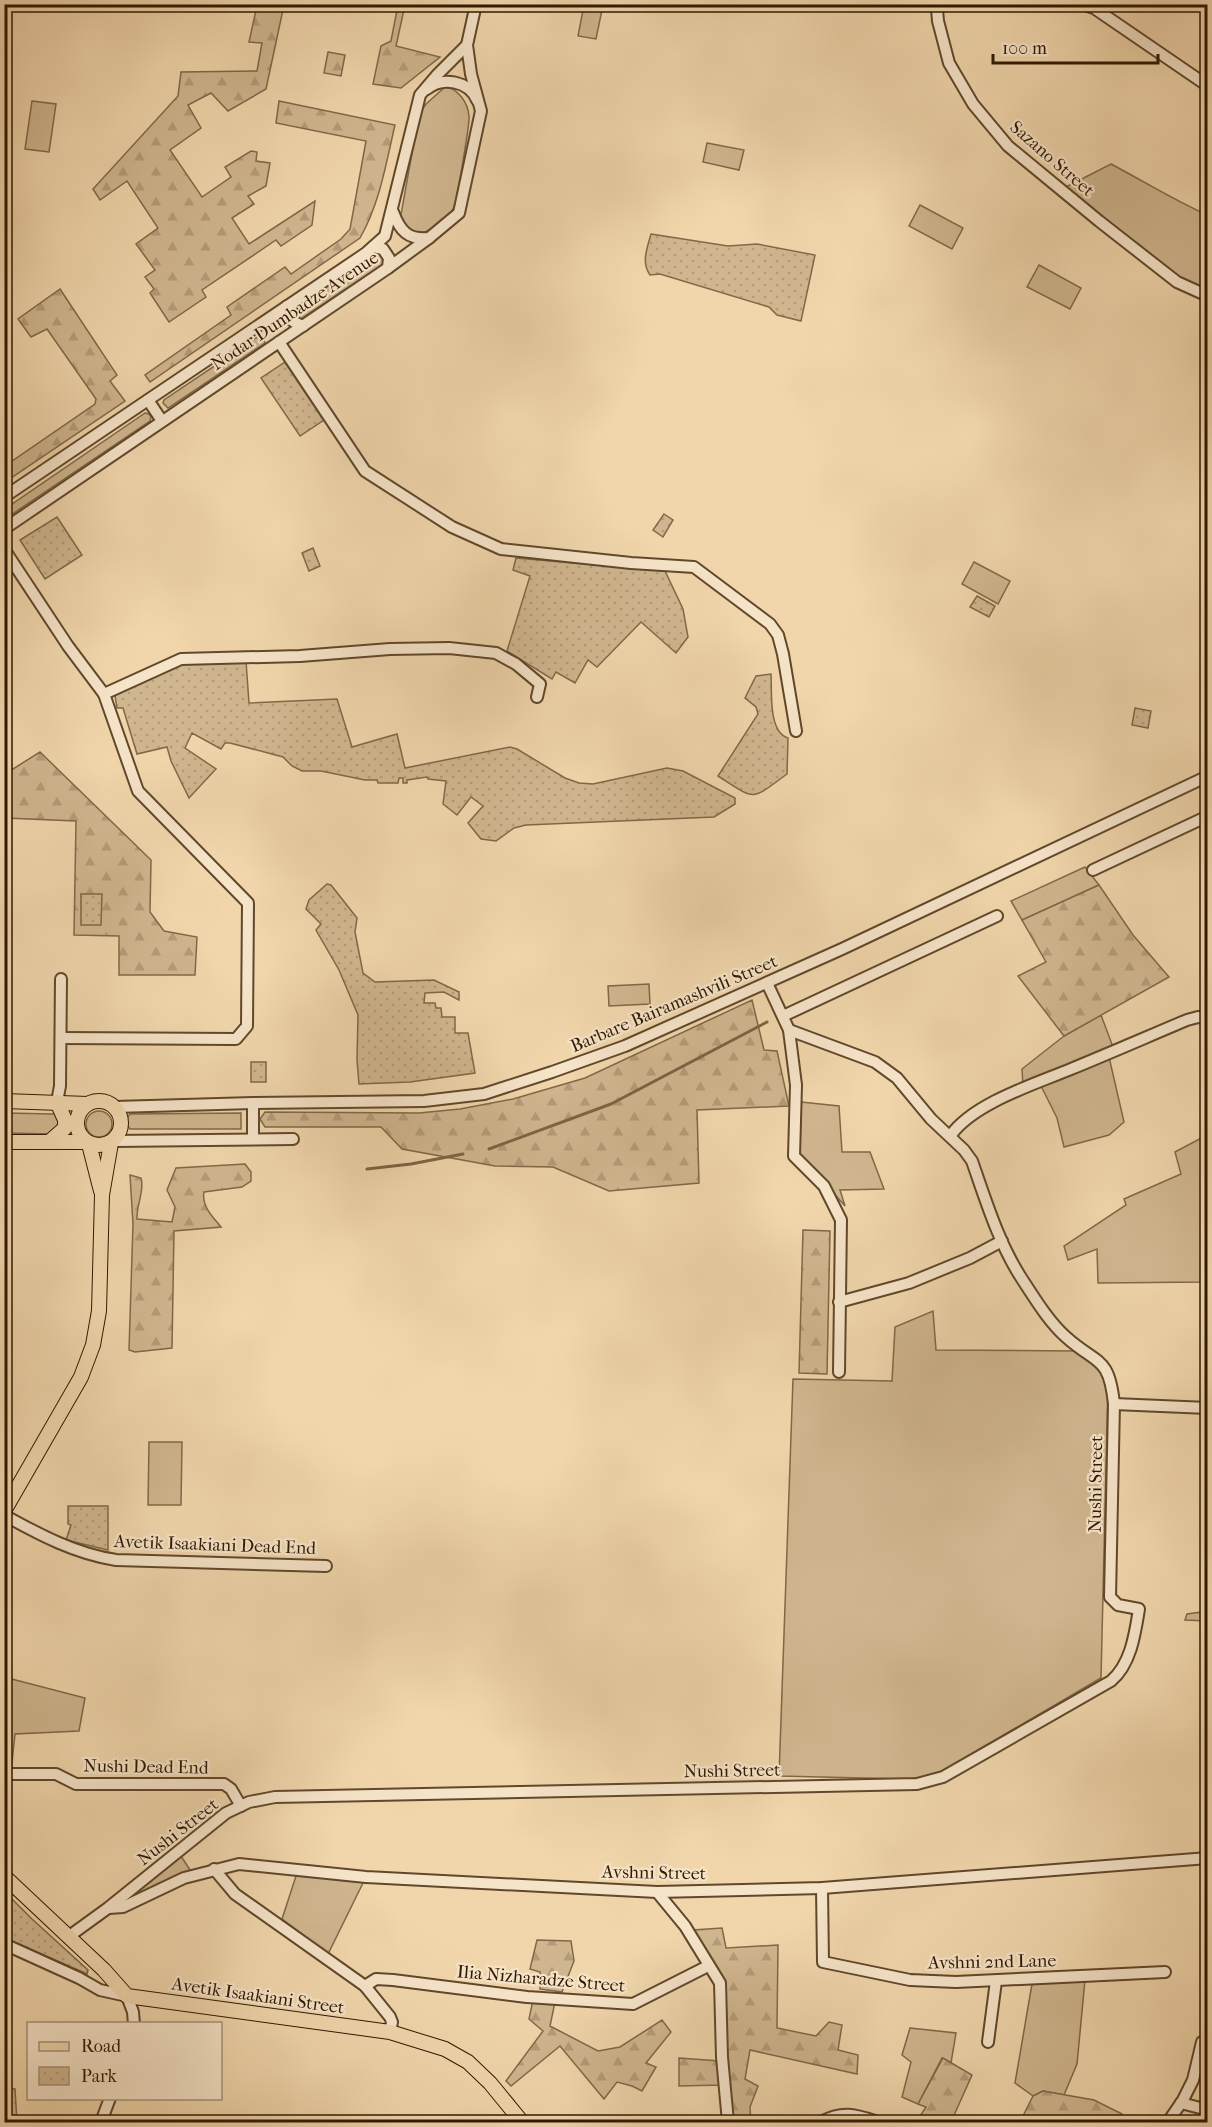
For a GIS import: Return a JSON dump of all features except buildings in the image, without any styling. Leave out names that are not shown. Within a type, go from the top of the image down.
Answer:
[{"type":"main road","points":[[4,1101],[87,1104],[104,1101],[115,1107],[122,1120],[118,1135],[112,1142],[102,1195],[99,1311],[93,1345],[81,1377],[4,1513]]},
{"type":"main road","points":[[49,1142],[65,1128],[65,1120],[57,1102]]},
{"type":"main road","points":[[87,1104],[77,1118],[77,1127],[80,1136],[88,1143],[102,1195]]},
{"type":"main road","points":[[4,1142],[88,1143],[100,1146],[112,1142]]},
{"type":"main road","points":[[4,1876],[104,1970],[127,1996]]},
{"type":"main road","name":"Avetik Isaakiani Street","points":[[127,1996],[390,2032],[445,2049],[468,2062],[490,2083],[522,2122]]},
{"type":"street","name":"Nodar Dumbadze Avenue","points":[[4,529],[388,268],[459,213],[481,111],[471,74],[467,45],[476,4]]},
{"type":"street","points":[[1082,4],[1094,6],[1208,86]]},
{"type":"street","name":"Sazano Street","points":[[937,6],[938,21],[949,63],[973,104],[1008,146],[1177,282],[1208,296]]},
{"type":"street","name":"Nodar Dumbadze Avenue","points":[[4,497],[287,306],[386,236],[420,95],[467,45]]},
{"type":"street","points":[[420,95],[432,85],[448,81],[464,85],[476,96],[481,111]]},
{"type":"street","points":[[393,212],[398,226],[406,235],[417,239],[429,238]]},
{"type":"street","points":[[373,247],[383,249],[389,258],[388,268]]},
{"type":"street","points":[[287,306],[287,314],[293,322],[303,326]]},
{"type":"street","points":[[279,342],[365,471],[452,527],[501,549],[621,562],[694,567],[751,609],[770,624],[778,635],[795,731]]},
{"type":"street","points":[[148,400],[162,421]]},
{"type":"street","points":[[4,549],[68,646],[104,694],[138,791],[248,903],[247,1026],[236,1039],[61,1038]]},
{"type":"street","points":[[104,694],[181,659],[449,648],[496,653],[507,658],[540,684],[537,696]]},
{"type":"street","name":"Barbare Bairamashvili Street","points":[[115,1107],[424,1101],[484,1094],[625,1046],[767,983],[1208,776]]},
{"type":"street","points":[[1093,870],[1208,816]]},
{"type":"street","points":[[783,1016],[997,916]]},
{"type":"street","points":[[57,1102],[60,1086],[61,979]]},
{"type":"street","points":[[767,983],[789,1030],[796,1085],[794,1156],[824,1185],[841,1220],[839,1372]]},
{"type":"street","points":[[951,1135],[958,1125],[971,1114],[1014,1093],[1187,1020],[1198,1017],[1208,1018]]},
{"type":"street","points":[[789,1030],[875,1062],[897,1078],[931,1119],[951,1135],[972,1161],[1002,1241],[1022,1280],[1065,1336],[1103,1364],[1112,1386],[1114,1404],[1208,1408]]},
{"type":"street","points":[[253,1103],[253,1138]]},
{"type":"street","points":[[112,1142],[293,1139]]},
{"type":"street","points":[[839,1302],[909,1283],[970,1258],[1002,1241]]},
{"type":"street","name":"Nushi Street","points":[[68,1937],[108,1908],[226,1813],[249,1802],[275,1797],[917,1784],[943,1777],[1111,1681],[1125,1664],[1134,1639],[1139,1609],[1118,1605],[1110,1597],[1114,1404]]},
{"type":"street","name":"Avetik Isaakiani Dead End","points":[[4,1513],[50,1539],[81,1552],[116,1560],[326,1566]]},
{"type":"street","name":"Nushi Dead End","points":[[4,1774],[56,1774],[76,1784],[224,1784],[231,1789],[241,1806]]},
{"type":"street","name":"Avshni Street","points":[[108,1908],[123,1907],[184,1878],[239,1864],[366,1877],[657,1892],[822,1888],[949,1880],[1208,1858]]},
{"type":"street","points":[[214,1869],[235,1894],[365,1986],[390,2017],[392,2022],[390,2032]]},
{"type":"street","name":"Avshni 2nd Lane","points":[[822,1888],[823,1962],[910,1980],[956,1982],[1165,1972]]},
{"type":"street","points":[[657,1892],[685,1926],[720,1983],[722,2057],[728,2122]]},
{"type":"street","points":[[4,1944],[69,1973],[100,1990],[127,1996],[134,2012],[134,2022]]},
{"type":"street","name":"Ilia Nizharadze Street","points":[[365,1986],[376,1980],[393,1980],[527,1997],[633,2004],[708,1966]]},
{"type":"street","points":[[988,2042],[996,1980]]},
{"type":"street","points":[[1168,2122],[1193,2080],[1202,2043]]},
{"type":"street","points":[[101,2122],[109,2100]]},
{"type":"street","points":[[1181,2103],[1208,2110]]},
{"type":"street","points":[[821,2122],[833,2116],[856,2114],[878,2122]]},
{"type":"green space","points":[[244,5],[284,5],[266,89],[228,111],[211,93],[188,105],[201,128],[170,150],[202,197],[231,177],[225,167],[251,151],[257,152],[256,161],[270,163],[266,186],[248,196],[254,204],[232,218],[249,244],[315,201],[312,225],[281,246],[276,240],[202,290],[206,297],[169,322],[150,293],[154,289],[145,277],[155,270],[136,244],[158,228],[127,181],[100,200],[93,189],[178,96],[181,72],[257,71],[262,43],[249,42],[256,10],[244,9]]},
{"type":"green space","points":[[398,5],[405,5],[396,46],[440,57],[401,88],[373,84],[381,46],[391,41]]},
{"type":"green space","points":[[584,5],[603,5],[596,39],[578,36]]},
{"type":"green space","points":[[328,52],[345,55],[341,76],[324,73]]},
{"type":"green space","points":[[445,87],[454,90],[462,97],[469,116],[456,201],[448,217],[439,224],[419,235],[409,233],[400,220],[419,114],[426,104]]},
{"type":"green space","points":[[32,101],[56,104],[49,152],[25,149]]},
{"type":"green space","points":[[279,101],[395,125],[382,183],[367,225],[360,238],[150,382],[145,375],[231,315],[227,307],[285,267],[291,274],[341,239],[350,229],[366,141],[276,123]]},
{"type":"green space","points":[[707,143],[744,150],[739,170],[703,162]]},
{"type":"green space","points":[[1111,164],[1207,215],[1207,291],[1177,277],[1066,187]]},
{"type":"green space","points":[[920,205],[963,228],[952,249],[909,226]]},
{"type":"green space","points":[[651,234],[728,246],[757,244],[815,255],[801,321],[777,315],[769,307],[660,274],[650,275],[645,260]]},
{"type":"green space","points":[[376,253],[381,254],[383,264],[299,320],[292,313],[294,308]]},
{"type":"green space","points":[[1039,265],[1081,288],[1070,309],[1027,287]]},
{"type":"green space","points":[[60,289],[117,375],[110,381],[125,401],[5,482],[5,466],[95,404],[96,399],[47,329],[31,337],[18,319]]},
{"type":"green space","points":[[262,336],[265,343],[168,408],[163,403],[164,400]]},
{"type":"green space","points":[[285,362],[324,420],[300,436],[261,378]]},
{"type":"green space","points":[[145,413],[151,417],[150,421],[5,519],[5,509]]},
{"type":"green space","points":[[664,514],[673,520],[663,537],[653,530]]},
{"type":"green space","points":[[57,517],[82,555],[45,579],[20,540]]},
{"type":"green space","points":[[313,548],[320,566],[309,571],[302,553]]},
{"type":"green space","points":[[516,558],[665,571],[683,609],[688,637],[676,653],[641,622],[597,667],[588,660],[575,683],[556,672],[552,679],[507,651],[530,576],[513,570]]},
{"type":"green space","points":[[974,562],[1010,581],[998,604],[962,584]]},
{"type":"green space","points":[[977,596],[995,606],[989,617],[970,607]]},
{"type":"green space","points":[[246,661],[249,703],[337,699],[352,747],[397,734],[405,768],[510,747],[565,778],[579,783],[593,784],[667,768],[683,771],[735,798],[735,804],[714,817],[526,825],[514,828],[496,841],[481,839],[468,823],[483,806],[471,797],[457,815],[443,804],[446,781],[427,777],[407,780],[407,783],[403,783],[403,778],[399,778],[398,783],[378,783],[377,780],[365,780],[321,771],[302,771],[292,766],[283,757],[230,743],[225,743],[221,749],[192,733],[185,748],[216,769],[189,798],[171,761],[167,747],[137,754],[123,708],[117,708],[115,696],[120,691],[181,664]]},
{"type":"green space","points":[[771,674],[774,720],[777,728],[788,738],[787,774],[759,793],[747,793],[718,776],[758,714],[756,707],[745,698],[756,676]]},
{"type":"green space","points":[[1135,708],[1151,711],[1148,728],[1132,725]]},
{"type":"green space","points":[[40,752],[151,860],[150,912],[164,931],[197,937],[195,975],[119,975],[119,936],[74,935],[76,821],[5,818],[5,774]]},
{"type":"green space","points":[[1085,867],[1099,885],[1022,920],[1011,901]]},
{"type":"green space","points":[[327,884],[331,885],[357,918],[355,932],[363,973],[375,982],[434,980],[459,992],[459,1000],[444,992],[425,993],[424,1003],[435,1003],[436,1008],[441,1008],[442,1017],[455,1017],[455,1033],[468,1033],[475,1073],[410,1082],[359,1084],[358,1015],[339,970],[316,930],[321,924],[306,909],[309,900]]},
{"type":"green space","points":[[1099,885],[1133,935],[1169,977],[1064,1036],[1018,976],[1046,962],[1022,920]]},
{"type":"green space","points":[[81,894],[102,894],[101,925],[81,925]]},
{"type":"green space","points":[[649,984],[650,1004],[609,1006],[608,986]]},
{"type":"green space","points":[[752,1000],[764,1050],[777,1051],[789,1106],[697,1110],[699,1183],[609,1191],[553,1167],[495,1166],[402,1149],[381,1127],[265,1127],[260,1119],[265,1112],[419,1113],[460,1109],[513,1099],[585,1078]]},
{"type":"green space","points":[[1101,1015],[1113,1047],[1023,1086],[1022,1069],[1064,1036]]},
{"type":"green space","points":[[1109,1057],[1124,1122],[1109,1135],[1064,1147],[1057,1118],[1041,1086]]},
{"type":"green space","points":[[251,1062],[266,1062],[266,1082],[251,1082]]},
{"type":"green space","points":[[801,1102],[839,1106],[842,1152],[870,1152],[884,1189],[840,1190],[845,1206],[800,1155]]},
{"type":"green space","points":[[99,1111],[108,1115],[112,1124],[108,1133],[99,1137],[90,1133],[86,1124],[90,1115]]},
{"type":"green space","points":[[5,1113],[54,1114],[60,1118],[62,1124],[54,1134],[5,1133]]},
{"type":"green space","points":[[241,1113],[241,1129],[130,1129],[126,1119],[130,1114]]},
{"type":"green space","points":[[1207,1135],[1207,1282],[1098,1283],[1097,1249],[1068,1260],[1064,1246],[1126,1205],[1124,1199],[1181,1174],[1175,1152]]},
{"type":"green space","points":[[245,1164],[251,1172],[251,1181],[242,1187],[204,1192],[206,1207],[221,1227],[174,1231],[172,1348],[135,1352],[129,1350],[133,1224],[130,1175],[141,1178],[142,1183],[137,1219],[172,1222],[175,1207],[167,1190],[176,1168]]},
{"type":"green space","points":[[803,1230],[830,1231],[827,1374],[799,1373]]},
{"type":"green space","points":[[933,1311],[936,1350],[1076,1351],[1102,1371],[1108,1384],[1101,1678],[932,1777],[905,1779],[779,1776],[793,1379],[892,1381],[895,1327]]},
{"type":"green space","points":[[149,1442],[182,1442],[181,1505],[148,1505]]},
{"type":"green space","points":[[68,1506],[108,1506],[108,1550],[66,1540],[71,1525],[68,1524]]},
{"type":"green space","points":[[1207,1609],[1207,1621],[1185,1620],[1187,1614]]},
{"type":"green space","points":[[4,1677],[85,1698],[79,1731],[15,1734],[11,1772],[5,1771]]},
{"type":"green space","points":[[181,1856],[190,1870],[128,1900]]},
{"type":"green space","points":[[296,1876],[364,1881],[328,1954],[282,1919]]},
{"type":"green space","points":[[4,1891],[88,1970],[87,1974],[5,1938]]},
{"type":"green space","points":[[722,1928],[726,1948],[778,1945],[777,2028],[816,2036],[829,2022],[842,2025],[838,2050],[858,2055],[857,2074],[750,2050],[745,2079],[758,2086],[750,2107],[751,2122],[732,2122],[726,2052],[724,1984],[693,1930]]},
{"type":"green space","points":[[537,1940],[571,1941],[574,1961],[562,1992],[540,1989],[540,1972],[530,1969]]},
{"type":"green space","points":[[1085,1980],[1077,2064],[1064,2095],[1043,2091],[1033,2096],[1015,2083],[1032,1984]]},
{"type":"green space","points":[[533,2000],[555,2002],[550,2026],[598,2051],[620,2047],[662,2020],[671,2032],[646,2063],[656,2067],[642,2091],[617,2082],[604,2099],[560,2046],[511,2086],[506,2081],[543,2031],[529,2019]]},
{"type":"green space","points":[[910,2028],[956,2033],[951,2063],[942,2058],[918,2104],[902,2097],[911,2062],[902,2055]]},
{"type":"green space","points":[[679,2058],[720,2061],[722,2085],[679,2086]]},
{"type":"green space","points":[[943,2058],[972,2075],[951,2122],[916,2122],[926,2107],[918,2104]]},
{"type":"green space","points":[[4,2088],[15,2089],[17,2122],[5,2122]]},
{"type":"green space","points":[[1043,2091],[1094,2100],[1122,2114],[1120,2122],[1020,2122],[1033,2096]]},
{"type":"waterway","points":[[489,1149],[611,1104],[767,1022]]},
{"type":"waterway","points":[[367,1169],[411,1164],[463,1154]]}]
